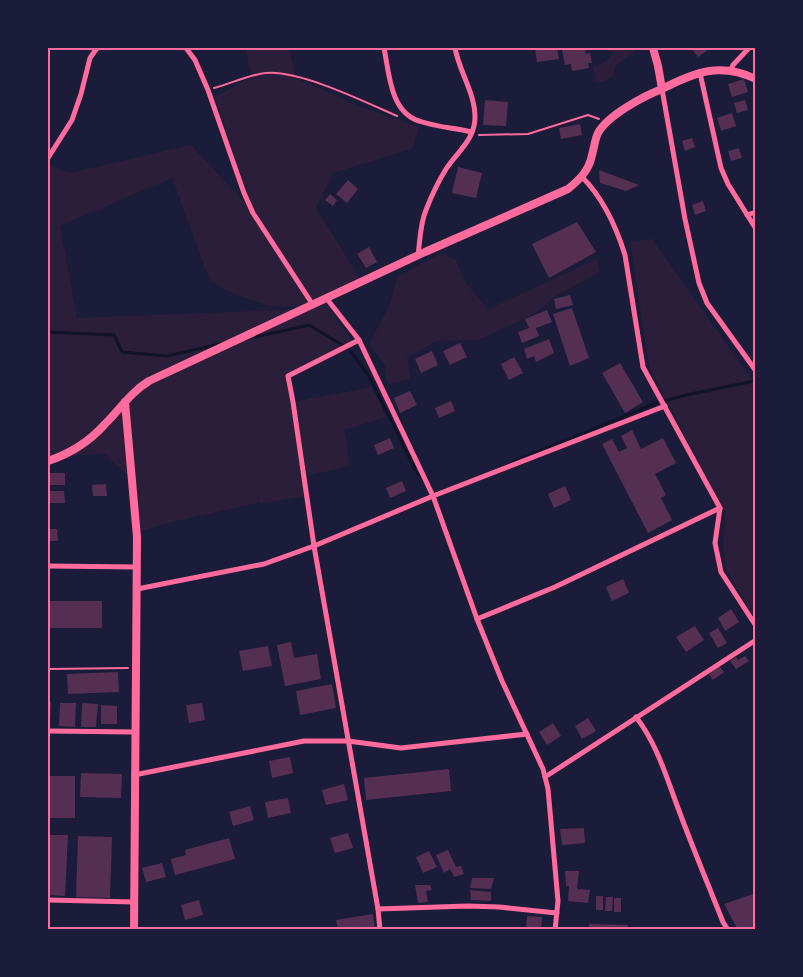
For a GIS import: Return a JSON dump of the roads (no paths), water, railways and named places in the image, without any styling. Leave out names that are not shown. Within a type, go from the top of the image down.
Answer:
[{"type":"street","points":[[48,158],[72,120],[82,94],[90,58],[97,48]]},
{"type":"street","points":[[186,48],[195,60],[208,90],[253,213],[313,305]]},
{"type":"street","points":[[384,48],[394,94],[406,114],[419,121],[472,132]]},
{"type":"street","points":[[418,256],[425,211],[447,168],[467,144],[476,120],[475,107],[455,48]]},
{"type":"street","points":[[653,48],[699,283],[708,303],[756,371]]},
{"type":"street","points":[[731,70],[748,48]]},
{"type":"street","points":[[48,461],[71,451],[89,439],[138,388],[149,381],[418,256],[568,190],[582,177],[591,158],[598,132],[608,121],[623,110],[662,89],[710,70],[731,70],[756,79]]},
{"type":"street","points":[[700,73],[722,168],[728,184],[756,229]]},
{"type":"street","points":[[582,177],[603,202],[620,238],[625,255],[643,367],[720,508],[715,543],[721,572],[756,626]]},
{"type":"street","points":[[747,215],[756,212]]},
{"type":"street","points":[[327,299],[359,340],[433,496],[477,619],[502,681],[543,769],[548,789],[558,901],[556,930]]},
{"type":"street","points":[[359,340],[288,376],[314,546],[378,909],[380,930]]},
{"type":"street","points":[[125,402],[137,537],[134,732],[134,930]]},
{"type":"street","points":[[136,589],[264,564],[314,546],[433,496],[664,406]]},
{"type":"street","points":[[477,619],[555,587],[720,508]]},
{"type":"street","points":[[48,566],[137,567]]},
{"type":"street","points":[[545,777],[756,640]]},
{"type":"street","points":[[636,717],[647,732],[656,751],[701,869],[728,930]]},
{"type":"street","points":[[48,731],[134,732]]},
{"type":"street","points":[[134,775],[304,740],[348,741],[415,748],[527,734]]},
{"type":"street","points":[[48,900],[134,902]]},
{"type":"street","points":[[378,909],[499,906],[557,913]]},
{"type":"waterway","points":[[246,339],[309,325],[349,349],[369,376],[416,471],[423,479]]},
{"type":"waterway","points":[[48,332],[114,335],[122,352],[167,356],[220,344]]},
{"type":"waterway","points":[[513,462],[654,404],[756,380]]}]
